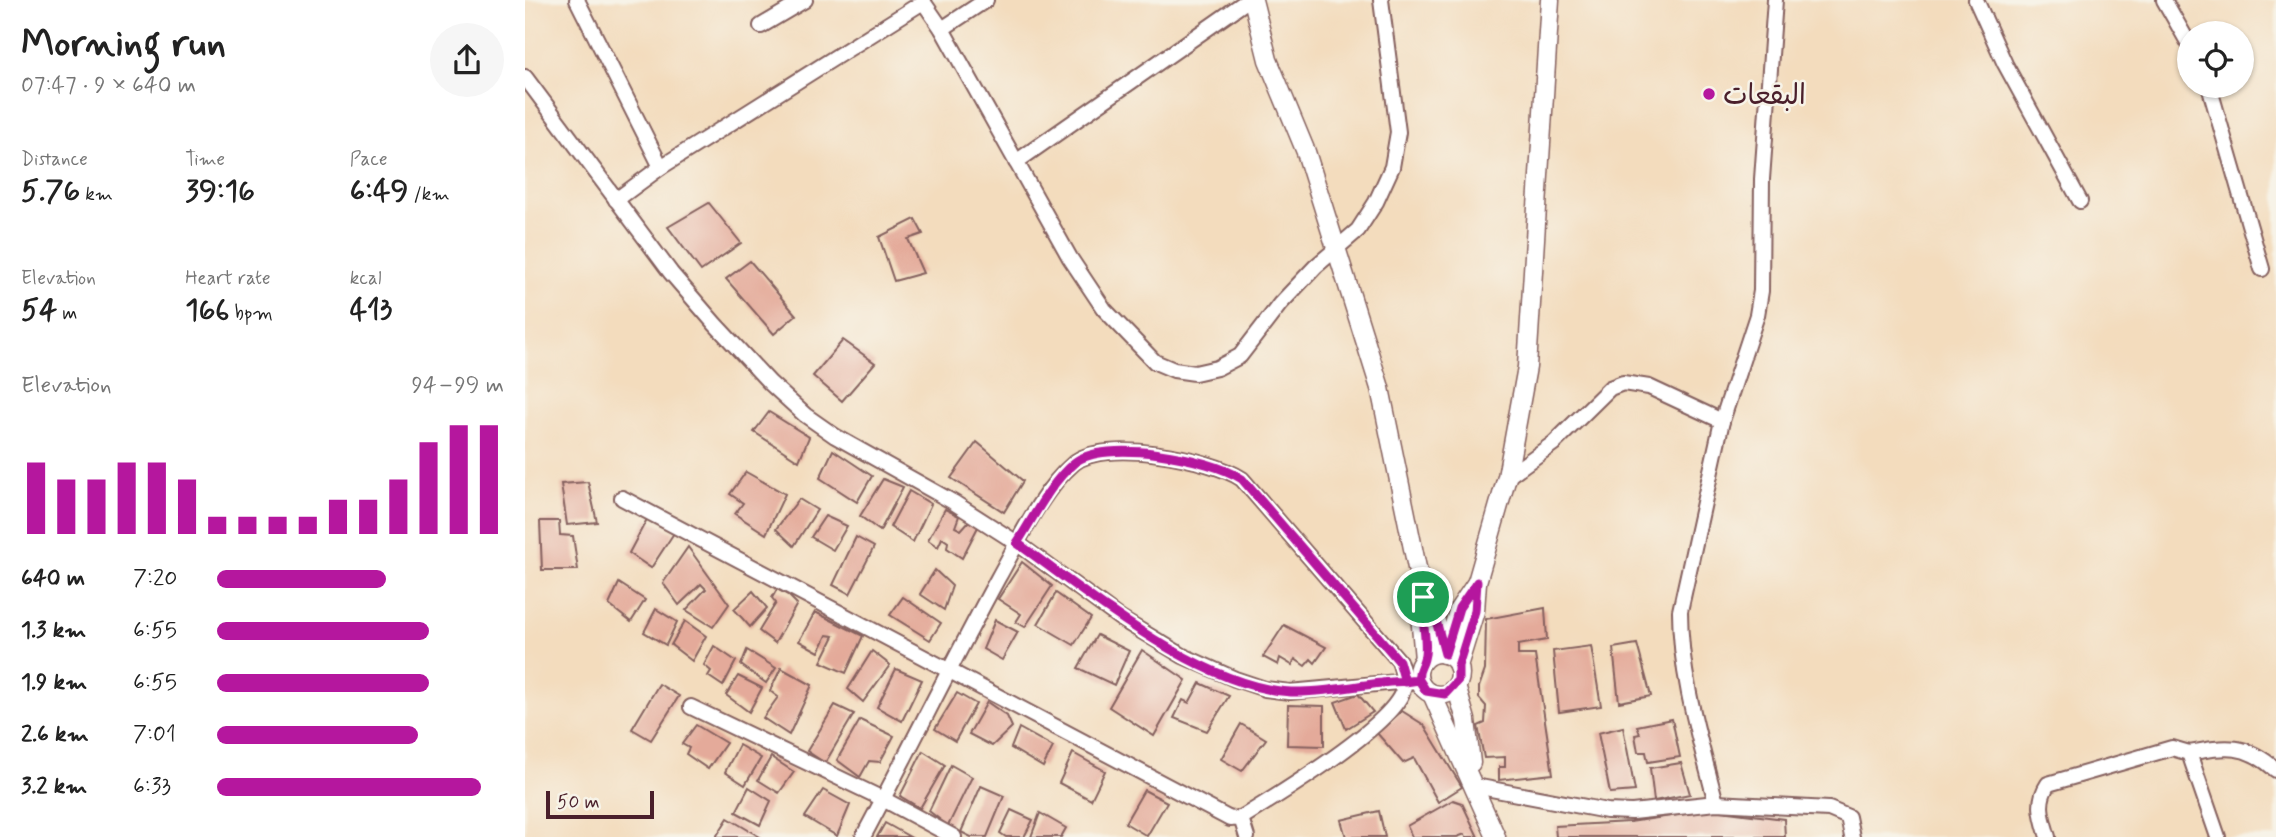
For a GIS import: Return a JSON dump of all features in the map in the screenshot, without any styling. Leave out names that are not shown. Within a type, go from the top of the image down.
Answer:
[{"type":"street","points":[[577,0],[661,167]]},
{"type":"street","points":[[761,26],[804,0]]},
{"type":"street","points":[[942,29],[986,0]]},
{"type":"street","points":[[622,498],[1230,819],[1241,818],[1294,786],[1371,727],[1395,705],[1424,659],[1420,615],[1423,597],[1380,388],[1306,152],[1268,60],[1250,0],[1016,162]]},
{"type":"street","points":[[616,200],[661,167],[922,1],[942,29],[1070,258],[1104,309],[1138,348],[1155,362],[1174,370],[1195,373],[1217,368],[1240,356],[1280,304],[1337,246],[1358,230],[1366,219],[1397,152],[1397,104],[1381,0]]},
{"type":"street","points":[[1449,658],[1459,608],[1477,582],[1507,477],[1527,367],[1550,0]]},
{"type":"street","points":[[1716,803],[1689,689],[1680,634],[1680,611],[1722,421],[1757,315],[1761,291],[1762,179],[1775,0]]},
{"type":"street","points":[[1976,0],[2005,64],[2080,201]]},
{"type":"street","points":[[2164,0],[2177,23]]},
{"type":"street","points":[[525,77],[616,200],[715,324],[770,383],[805,415],[1017,543],[1121,619],[1183,656],[1235,679],[1265,689],[1290,692],[1412,681]]},
{"type":"street","points":[[2212,98],[2262,269]]},
{"type":"street","points":[[1507,477],[1554,443],[1610,388],[1623,383],[1649,387],[1722,421]]},
{"type":"street","points":[[863,837],[947,671],[1017,543],[1047,495],[1074,463],[1092,453],[1127,451],[1230,471],[1258,495],[1399,661],[1412,681],[1432,694],[1496,837]]},
{"type":"street","points":[[1423,597],[1434,613],[1449,658],[1459,674],[1456,686],[1466,720],[1473,782]]},
{"type":"street","points":[[1424,659],[1449,658]]},
{"type":"street","points":[[1432,694],[1445,694],[1456,686]]},
{"type":"street","points":[[691,707],[883,799],[954,837]]},
{"type":"street","points":[[2048,837],[2040,808],[2042,794],[2048,784],[2172,748],[2189,753],[2225,747],[2242,748],[2260,756],[2276,770]]},
{"type":"street","points":[[2189,753],[2218,837]]},
{"type":"street","points":[[1473,782],[1632,812],[1716,803],[1829,809],[1848,817],[1852,837]]},
{"type":"street","points":[[1241,818],[1247,837]]},
{"type":"building","points":[[709,203],[741,243],[701,271],[668,227]]},
{"type":"building","points":[[915,219],[923,234],[908,239],[923,273],[894,281],[879,237]]},
{"type":"building","points":[[750,261],[796,315],[774,334],[726,279]]},
{"type":"building","points":[[843,340],[875,363],[842,401],[813,376]]},
{"type":"building","points":[[769,412],[809,437],[799,461],[754,432]]},
{"type":"building","points":[[977,442],[1023,481],[1004,512],[951,478]]},
{"type":"building","points":[[833,450],[872,476],[857,502],[820,478]]},
{"type":"building","points":[[746,472],[785,494],[766,534],[735,514],[743,503],[730,494]]},
{"type":"building","points":[[883,479],[903,487],[880,531],[860,516]]},
{"type":"building","points":[[588,482],[597,522],[567,525],[561,484]]},
{"type":"building","points":[[909,491],[931,504],[913,542],[890,527]]},
{"type":"building","points":[[799,499],[817,510],[794,546],[776,529]]},
{"type":"building","points":[[945,509],[959,516],[955,527],[961,530],[970,520],[978,527],[962,558],[947,548],[948,542],[942,538],[938,547],[928,540]]},
{"type":"building","points":[[825,516],[847,526],[833,550],[811,537]]},
{"type":"building","points":[[647,519],[674,533],[651,568],[629,553]]},
{"type":"building","points":[[540,521],[559,521],[560,535],[573,536],[578,570],[542,570]]},
{"type":"building","points":[[856,537],[874,547],[850,594],[833,585]]},
{"type":"building","points":[[688,547],[729,604],[713,627],[686,610],[706,589],[701,584],[679,605],[663,583]]},
{"type":"building","points":[[1022,562],[1052,586],[1025,627],[1016,622],[1021,614],[998,599]]},
{"type":"building","points":[[935,570],[952,586],[944,610],[920,594]]},
{"type":"building","points":[[619,583],[645,600],[631,622],[609,605]]},
{"type":"building","points":[[777,589],[797,604],[775,643],[759,631],[776,603],[772,598]]},
{"type":"building","points":[[753,591],[767,608],[750,627],[734,609]]},
{"type":"building","points":[[1056,593],[1091,618],[1074,645],[1038,624]]},
{"type":"building","points":[[903,597],[941,623],[930,640],[890,615]]},
{"type":"building","points":[[1545,608],[1547,640],[1518,645],[1518,655],[1535,655],[1553,774],[1499,780],[1499,767],[1505,767],[1505,757],[1484,758],[1478,726],[1485,723],[1486,706],[1479,698],[1479,687],[1485,670],[1486,619]]},
{"type":"building","points":[[656,609],[677,622],[666,645],[644,632]]},
{"type":"building","points":[[815,612],[863,636],[846,673],[821,662],[834,636],[827,635],[819,652],[799,641]]},
{"type":"building","points":[[995,620],[1018,632],[1002,660],[983,649]]},
{"type":"building","points":[[685,621],[706,636],[692,661],[671,645]]},
{"type":"building","points":[[1284,625],[1326,647],[1315,663],[1311,659],[1305,666],[1295,659],[1292,665],[1280,658],[1278,665],[1263,657]]},
{"type":"building","points":[[1097,635],[1129,651],[1114,685],[1078,668]]},
{"type":"building","points":[[1637,644],[1651,696],[1619,702],[1613,648]]},
{"type":"building","points":[[714,646],[736,661],[723,686],[708,676],[711,671],[704,665]]},
{"type":"building","points":[[1591,646],[1601,706],[1559,712],[1553,651]]},
{"type":"building","points":[[747,650],[776,668],[766,683],[741,665]]},
{"type":"building","points":[[1142,650],[1186,680],[1154,736],[1109,707]]},
{"type":"building","points":[[872,651],[890,665],[863,702],[848,689]]},
{"type":"building","points":[[781,668],[812,685],[789,735],[763,718],[778,697],[770,691]]},
{"type":"building","points":[[896,669],[922,680],[902,721],[877,707]]},
{"type":"building","points":[[738,676],[762,688],[749,712],[726,695]]},
{"type":"building","points":[[1200,683],[1229,696],[1207,731],[1174,718],[1183,700],[1189,703]]},
{"type":"building","points":[[659,684],[679,696],[651,740],[632,729]]},
{"type":"building","points":[[957,693],[976,704],[955,741],[935,729]]},
{"type":"building","points":[[1358,694],[1373,712],[1346,729],[1335,702]]},
{"type":"building","points":[[987,702],[1007,716],[1012,727],[992,746],[969,734]]},
{"type":"building","points":[[835,705],[854,714],[825,763],[807,751]]},
{"type":"building","points":[[1288,705],[1324,706],[1324,746],[1287,745]]},
{"type":"building","points":[[1402,711],[1424,725],[1462,787],[1438,802],[1414,758],[1403,763],[1377,733]]},
{"type":"building","points":[[1672,719],[1680,757],[1648,762],[1646,752],[1638,752],[1635,735],[1640,734],[1637,726]]},
{"type":"building","points":[[860,720],[894,736],[880,762],[869,761],[860,777],[837,760]]},
{"type":"building","points":[[1241,724],[1266,739],[1242,771],[1221,759]]},
{"type":"building","points":[[696,725],[726,743],[708,769],[686,754],[689,748],[682,744]]},
{"type":"building","points":[[1623,727],[1635,791],[1610,793],[1598,733]]},
{"type":"building","points":[[1019,728],[1053,747],[1043,767],[1011,748]]},
{"type":"building","points":[[739,745],[761,758],[745,785],[725,772]]},
{"type":"building","points":[[923,751],[945,765],[920,808],[900,796]]},
{"type":"building","points":[[1073,753],[1105,771],[1091,800],[1059,783]]},
{"type":"building","points":[[771,757],[794,772],[779,793],[758,780]]},
{"type":"building","points":[[1681,763],[1690,794],[1654,801],[1650,768]]},
{"type":"building","points":[[951,765],[972,777],[948,826],[929,811]]},
{"type":"building","points":[[981,786],[1004,796],[987,837],[971,837],[961,832]]},
{"type":"building","points":[[749,787],[771,801],[760,825],[736,812]]},
{"type":"building","points":[[823,790],[850,805],[837,836],[805,817]]},
{"type":"building","points":[[1144,790],[1167,802],[1147,836],[1125,823]]},
{"type":"building","points":[[1453,800],[1462,803],[1478,837],[1466,837],[1465,834],[1457,837],[1412,837],[1407,826]]},
{"type":"building","points":[[1011,810],[1033,820],[1024,837],[1006,837],[1000,833]]},
{"type":"building","points":[[1712,810],[1784,819],[1785,837],[1556,837],[1555,826],[1630,822]]},
{"type":"building","points":[[1379,811],[1385,837],[1346,837],[1341,820]]},
{"type":"building","points":[[1040,813],[1066,828],[1061,837],[1031,837]]},
{"type":"building","points":[[728,818],[760,837],[716,837]]},
{"type":"building","points":[[885,823],[910,837],[877,837]]},
{"type":"place","name":"البقعات","points":[[1709,94]]},
{"type":"route","points":[[1423,597],[1420,615],[1424,659],[1419,667],[1419,680],[1405,682],[1385,682],[1315,692],[1265,689],[1183,656],[1121,619],[1017,543],[1047,495],[1074,463],[1092,453],[1127,451],[1217,467],[1242,479],[1399,661],[1405,682],[1419,680],[1426,691],[1445,694],[1456,686],[1458,680],[1458,666],[1475,611],[1477,582],[1459,608],[1445,654],[1434,613],[1423,597]]}]
